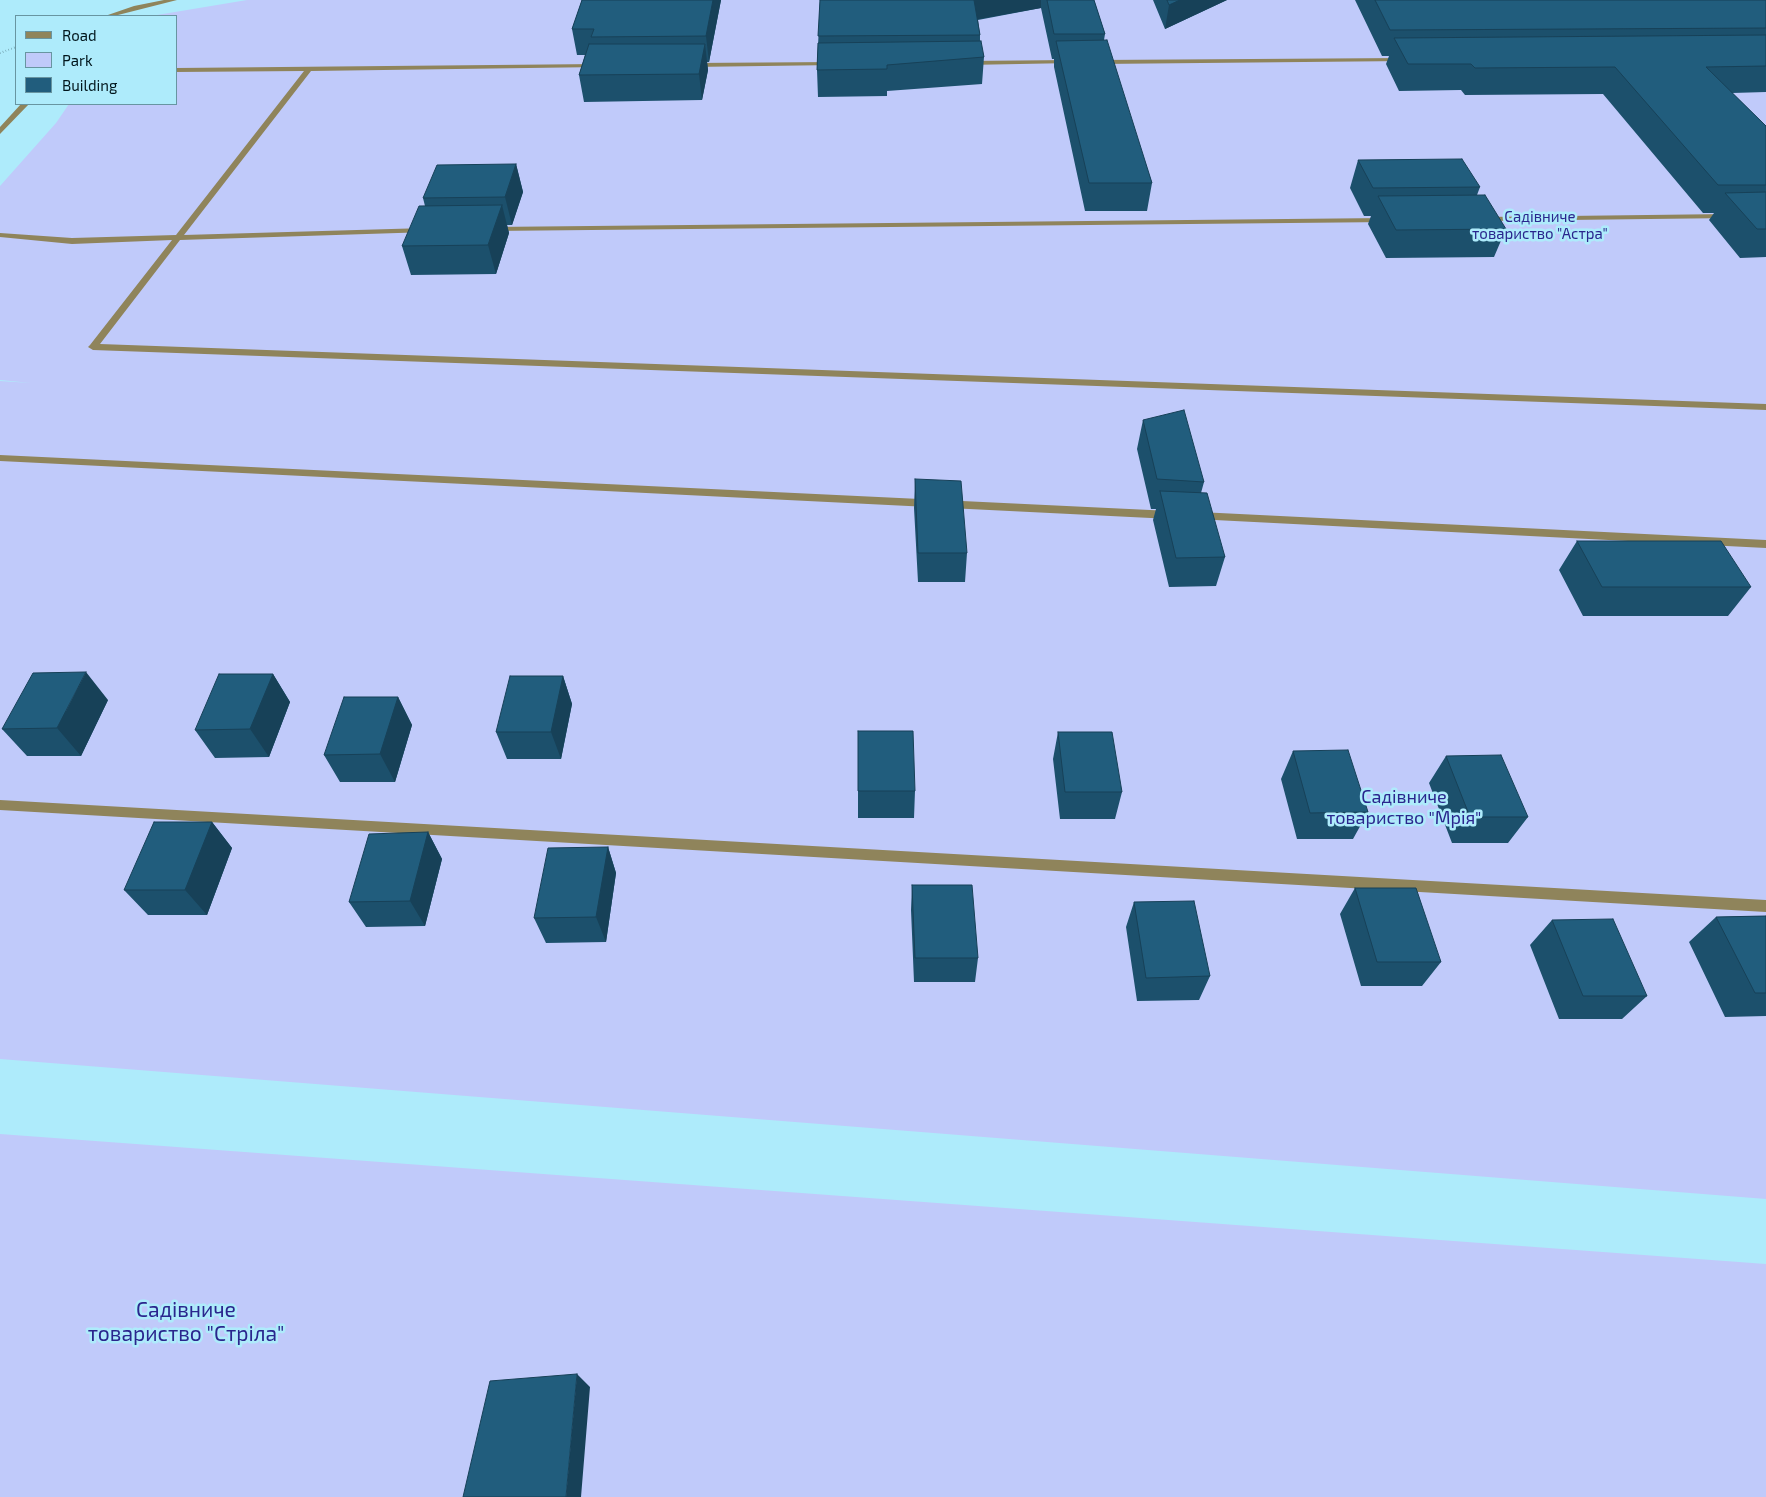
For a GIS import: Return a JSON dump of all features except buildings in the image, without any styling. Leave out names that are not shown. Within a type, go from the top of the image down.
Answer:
[{"type":"street","points":[[111,15],[136,7],[174,0]]},
{"type":"street","points":[[1088,62],[1417,60]]},
{"type":"street","points":[[958,63],[1078,62]]},
{"type":"street","points":[[679,65],[838,64]]},
{"type":"street","points":[[178,70],[609,66]]},
{"type":"street","points":[[310,68],[92,347],[1766,407]]},
{"type":"street","points":[[0,132],[23,105]]},
{"type":"street","points":[[1477,219],[1736,216]]},
{"type":"street","points":[[480,229],[1397,220]]},
{"type":"street","points":[[0,235],[72,241],[440,230]]},
{"type":"street","points":[[0,458],[1766,544]]},
{"type":"street","points":[[0,805],[1766,906]]},
{"type":"path","points":[[0,53],[15,47]]},
{"type":"green space","name":"Садівниче товариство \"Мрія\"","points":[[247,0],[1766,0],[1766,1199],[0,1059],[0,381],[31,383],[0,380],[0,186],[56,123],[68,105],[178,105],[178,15],[157,15]]},
{"type":"green space","name":"Садівниче товариство \"Стріла\"","points":[[0,1134],[1766,1264],[1766,1497],[0,1497]]},
{"type":"park label","name":"Садівниче товариство \"Астра\"","points":[[1540,226]]}]
